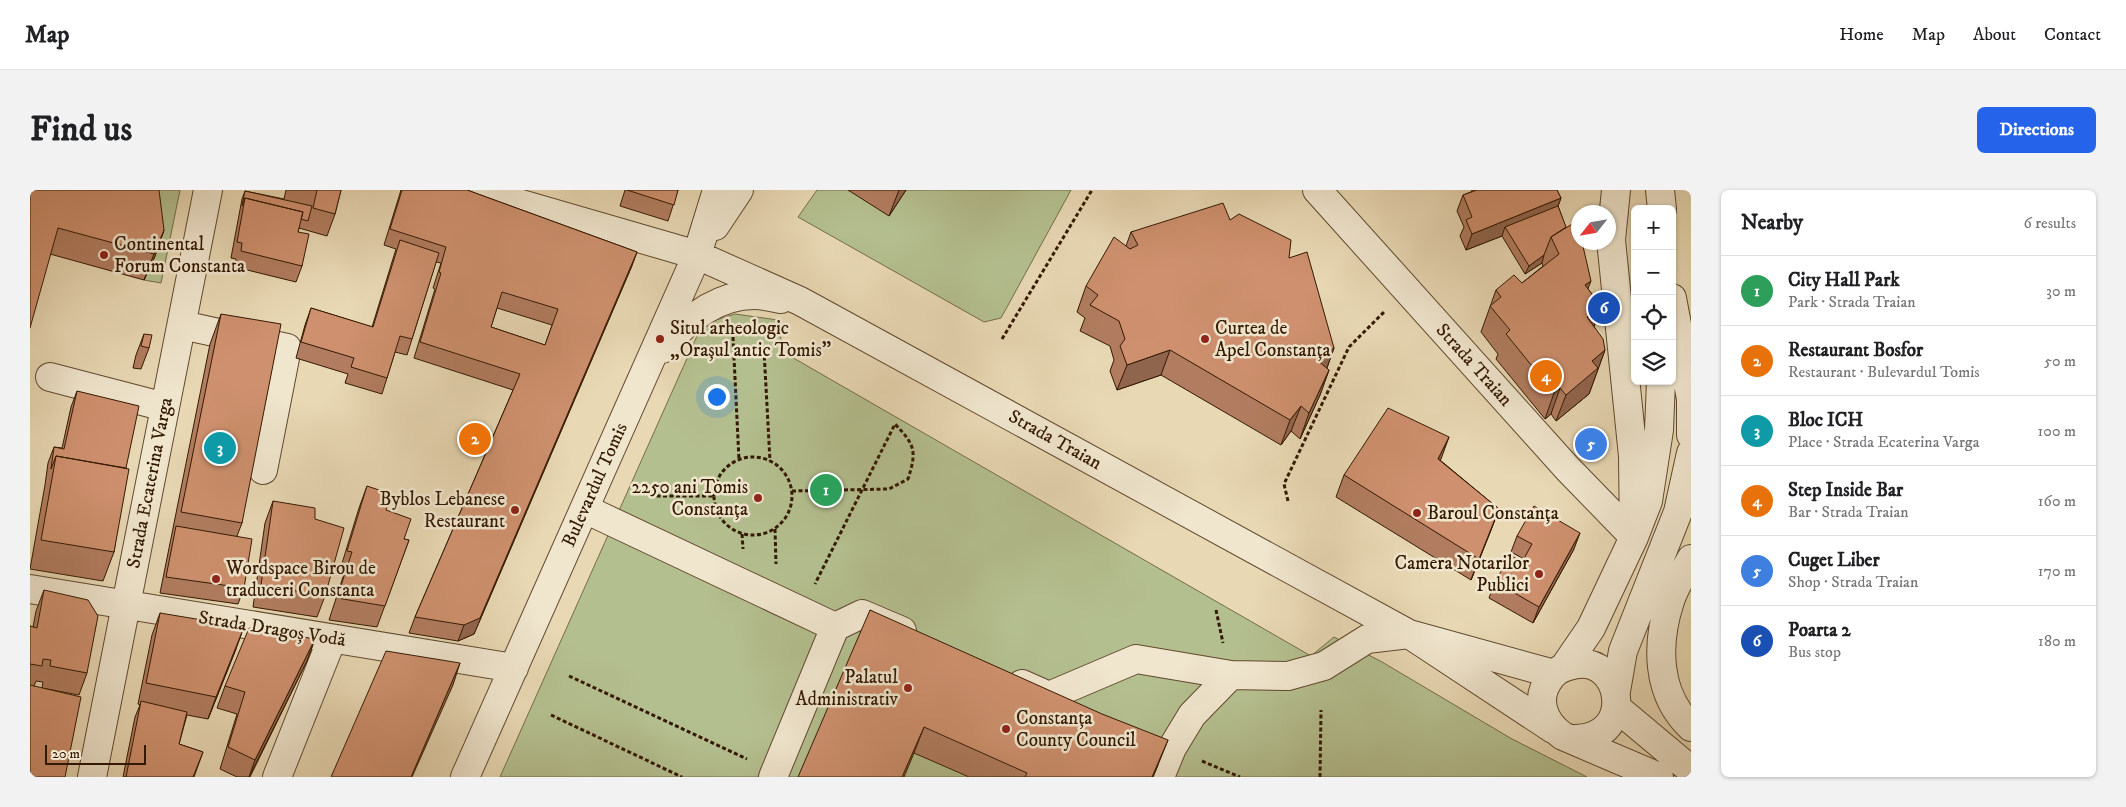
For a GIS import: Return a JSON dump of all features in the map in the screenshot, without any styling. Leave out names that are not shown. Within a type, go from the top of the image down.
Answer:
[{"type":"street","name":"Strada Ecaterina Varga","points":[[92,777],[208,190]]},
{"type":"street","name":"Strada Traian","points":[[473,190],[697,255],[800,302],[1409,634],[1564,734],[1659,777]]},
{"type":"street","name":"Bulevardul Tomis","points":[[465,777],[697,255],[717,190]]},
{"type":"street","points":[[697,255],[739,190]]},
{"type":"street","name":"Strada Traian","points":[[1316,190],[1567,468],[1634,538]]},
{"type":"street","points":[[1604,190],[1605,205]]},
{"type":"street","points":[[1616,190],[1611,240],[1633,456],[1634,538]]},
{"type":"street","points":[[647,366],[674,334],[703,310],[733,298],[754,295],[800,302]]},
{"type":"street","points":[[1676,319],[1691,398],[1691,435]]},
{"type":"street","points":[[182,324],[286,348],[263,470]]},
{"type":"street","points":[[50,377],[165,407]]},
{"type":"street","points":[[1661,385],[1659,430],[1649,493],[1634,538],[1591,628],[1559,670],[1546,683],[1542,694],[1542,707],[1545,719],[1564,734],[1587,739],[1598,735],[1610,724],[1616,700],[1623,650],[1678,512],[1691,453]]},
{"type":"street","points":[[585,509],[835,627]]},
{"type":"street","points":[[1691,559],[1671,600],[1660,645],[1665,690],[1682,718],[1691,727]]},
{"type":"street","name":"Strada Dragoș Vodă","points":[[30,589],[514,668]]},
{"type":"street","points":[[773,777],[835,627],[862,614],[925,641]]},
{"type":"street","points":[[996,673],[1049,696],[1136,659],[1230,675],[1288,676],[1324,666],[1367,639],[1409,634]]},
{"type":"street","name":"Strada Traian","points":[[1409,634],[1559,670],[1577,664],[1590,665],[1601,670],[1611,680],[1616,700],[1691,770]]},
{"type":"street","points":[[277,777],[332,639]]},
{"type":"street","points":[[1160,777],[1172,748],[1192,715],[1230,675]]},
{"type":"path","points":[[1002,339],[1092,190]]},
{"type":"path","points":[[1288,501],[1284,484],[1349,347],[1406,290]]},
{"type":"path","points":[[733,337],[739,460]]},
{"type":"path","points":[[764,350],[770,461]]},
{"type":"path","points":[[792,491],[862,490],[889,489],[908,479],[915,459],[909,439],[895,424],[862,490],[801,611]]},
{"type":"path","points":[[755,457],[770,461],[781,469],[788,480],[792,491],[792,503],[783,522],[775,529],[754,536],[742,534],[731,529],[722,520],[716,508],[714,496],[716,483],[721,473],[739,460],[755,457]]},
{"type":"path","points":[[650,496],[714,496]]},
{"type":"path","points":[[569,676],[750,761]]},
{"type":"path","points":[[1320,777],[1321,710]]},
{"type":"path","points":[[551,715],[682,777]]},
{"type":"path","points":[[1196,758],[1240,777]]},
{"type":"green space","points":[[146,190],[180,190],[161,283],[144,280],[155,256]]},
{"type":"green space","points":[[817,190],[1071,190],[1001,318],[984,322],[798,217]]},
{"type":"green space","points":[[735,314],[778,320],[783,352],[1311,656],[1334,637],[1382,662],[1512,739],[1587,777],[500,777],[697,336],[712,321]]},
{"type":"building","name":"Continental Forum Constanta","points":[[30,190],[159,190],[164,230],[154,254],[58,228],[30,328]]},
{"type":"building","points":[[317,190],[341,190],[335,214],[313,208]]},
{"type":"building","points":[[402,190],[467,190],[637,252],[480,618],[464,625],[415,617],[520,374],[420,342],[441,273],[439,272],[446,247],[390,229]],"holes":[[[502,292],[558,309],[545,345],[491,327]]]},
{"type":"building","points":[[627,190],[678,190],[674,205]]},
{"type":"building","points":[[1477,190],[1557,190],[1561,198],[1472,234],[1466,220],[1472,217],[1463,195]]},
{"type":"building","points":[[245,191],[312,206],[308,221],[301,219],[303,212],[245,198],[242,206]]},
{"type":"building","points":[[245,198],[303,212],[298,232],[309,234],[302,266],[241,251],[242,243],[237,242]]},
{"type":"building","name":"Curtea de Apel Constanța","points":[[1223,203],[1230,220],[1239,214],[1291,240],[1289,258],[1307,252],[1334,348],[1317,360],[1329,370],[1309,413],[1301,406],[1290,420],[1170,350],[1127,365],[1120,346],[1125,339],[1119,321],[1090,305],[1098,295],[1086,286],[1114,237],[1130,249],[1138,245],[1131,232]]},
{"type":"building","points":[[1558,206],[1566,227],[1551,237],[1544,255],[1529,266],[1505,227]]},
{"type":"building","points":[[1571,225],[1571,250],[1584,250],[1591,281],[1585,285],[1601,306],[1587,317],[1603,339],[1605,350],[1592,361],[1598,368],[1566,395],[1560,388],[1554,393],[1506,334],[1510,330],[1490,306],[1501,297],[1496,290],[1514,275],[1522,283],[1559,254],[1551,237]]},
{"type":"building","points":[[400,240],[439,253],[412,339],[400,336],[387,378],[351,367],[354,358],[301,342],[311,308],[373,327]]},
{"type":"building","points":[[221,314],[281,324],[242,523],[181,512]]},
{"type":"building","points":[[144,334],[152,335],[149,348],[141,346]]},
{"type":"building","points":[[77,391],[139,406],[126,468],[56,456],[51,469],[54,447],[64,449]]},
{"type":"building","name":"Baroul Constanța","points":[[1388,408],[1449,437],[1438,459],[1499,509],[1479,559],[1344,475]]},
{"type":"building","points":[[56,456],[129,469],[114,552],[41,540]]},
{"type":"building","points":[[367,486],[391,494],[386,510],[411,519],[404,539],[409,540],[385,606],[337,598],[352,552],[347,551]]},
{"type":"building","points":[[273,501],[315,508],[315,519],[344,528],[325,596],[261,585]]},
{"type":"building","name":"Camera Notarilor Publici","points":[[1534,506],[1580,533],[1539,607],[1495,582],[1510,555],[1522,562],[1532,544],[1517,536]]},
{"type":"building","points":[[176,526],[252,539],[244,588],[166,577]]},
{"type":"building","points":[[44,590],[88,600],[98,616],[87,673],[50,666],[51,660],[43,659],[42,666],[30,664],[30,626],[37,628]]},
{"type":"building","name":"Palatul Administrativ","points":[[870,610],[1102,714],[1168,740],[1152,777],[1025,777],[1027,773],[924,727],[902,777],[798,777]]},
{"type":"building","points":[[160,613],[244,627],[216,697],[146,683]]},
{"type":"building","points":[[249,628],[315,639],[255,760],[228,747],[245,692],[225,686]]},
{"type":"building","points":[[386,651],[460,663],[411,777],[331,777]]},
{"type":"building","points":[[30,685],[81,697],[65,777],[30,777]]},
{"type":"building","points":[[141,701],[187,712],[179,744],[203,752],[193,777],[126,777]]},
{"type":"place","name":"Continental Forum Constanta","points":[[104,255]]},
{"type":"place","name":"Poarta 2","points":[[1604,308]]},
{"type":"place","name":"Situl arheologic „Orașul antic Tomis”","points":[[660,339]]},
{"type":"place","name":"Curtea de Apel Constanța","points":[[1205,339]]},
{"type":"place","name":"Step Inside Bar","points":[[1546,376]]},
{"type":"place","name":"Restaurant Bosfor","points":[[475,439]]},
{"type":"place","name":"Cuget Liber","points":[[1591,444]]},
{"type":"place","name":"Bloc ICH","points":[[220,448]]},
{"type":"place","name":"City Hall Park","points":[[826,490]]},
{"type":"place","name":"2250 ani Tomis Constanța","points":[[758,498]]},
{"type":"place","name":"Byblos Lebanese Restaurant","points":[[515,510]]},
{"type":"place","name":"Baroul Constanța","points":[[1417,513]]},
{"type":"place","name":"Camera Notarilor Publici","points":[[1539,574]]},
{"type":"place","name":"Wordspace Birou de traduceri Constanta","points":[[216,579]]},
{"type":"place","name":"Palatul Administrativ","points":[[908,688]]},
{"type":"place","name":"Constanța County Council","points":[[1006,729]]}]
